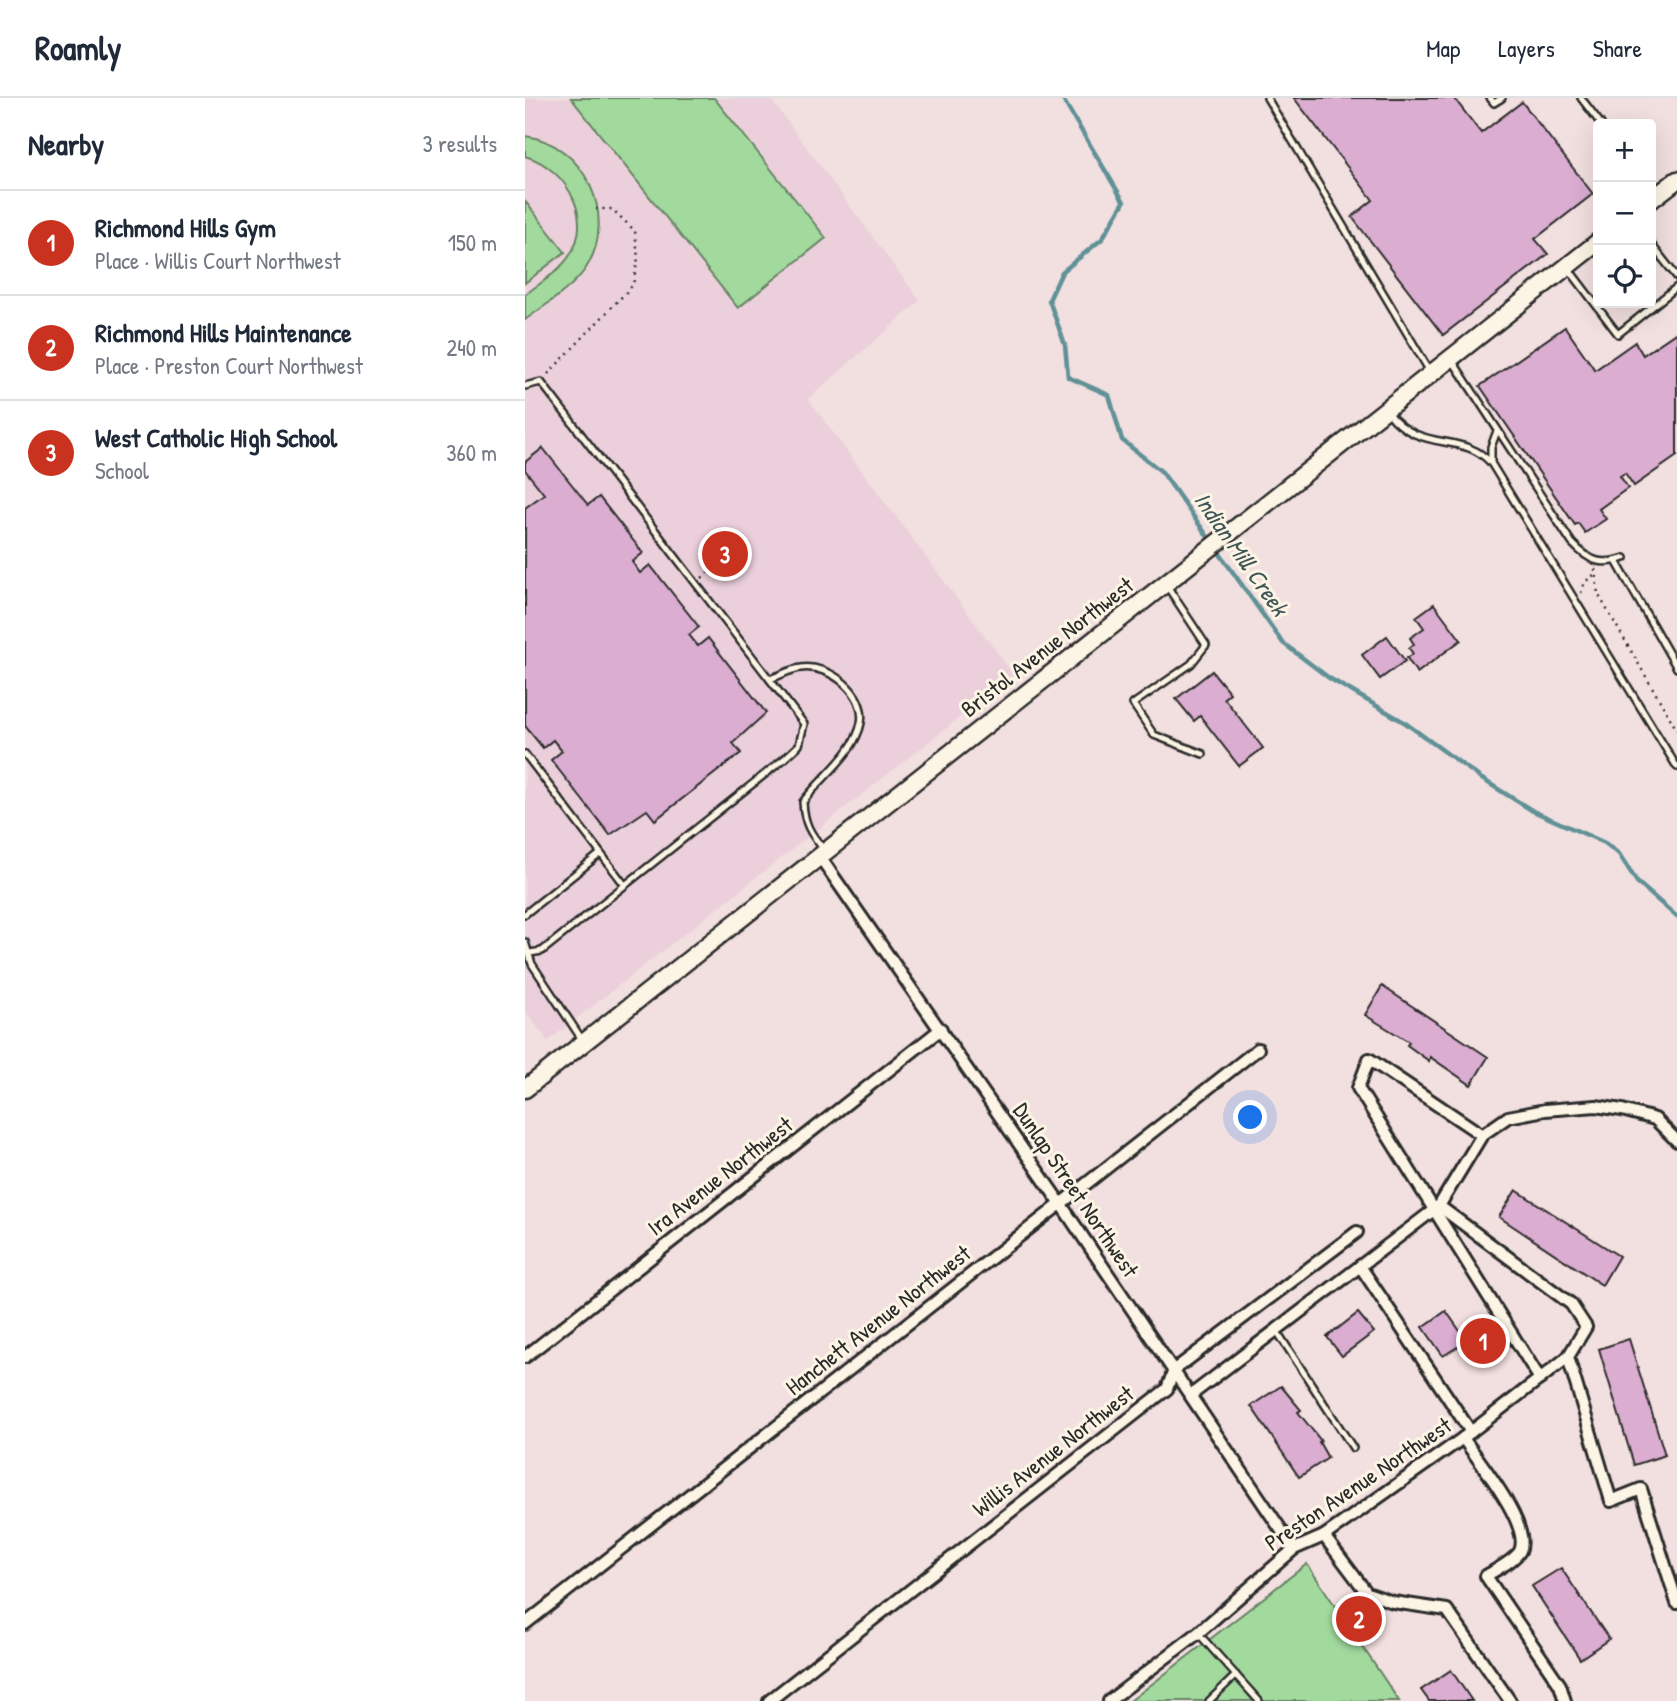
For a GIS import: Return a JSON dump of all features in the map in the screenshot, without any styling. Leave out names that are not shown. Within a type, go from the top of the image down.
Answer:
[{"type":"street","points":[[1656,193],[1677,180]]},
{"type":"street","name":"Bristol Avenue Northwest","points":[[525,1089],[1594,245]]},
{"type":"street","name":"Dunlap Street Northwest","points":[[823,854],[1294,1549]]},
{"type":"street","name":"Ira Avenue Northwest","points":[[525,1357],[941,1029]]},
{"type":"street","name":"Hanchett Avenue Northwest","points":[[525,1624],[1258,1049]]},
{"type":"street","points":[[1482,1135],[1369,1059],[1358,1088],[1436,1208],[1540,1379]]},
{"type":"street","points":[[1191,1395],[1436,1208],[1482,1135],[1508,1117],[1545,1110],[1596,1106],[1655,1119],[1677,1141]]},
{"type":"street","points":[[1436,1208],[1571,1304],[1580,1314],[1586,1327],[1568,1357],[1611,1500],[1641,1489],[1677,1603]]},
{"type":"street","name":"Willis Avenue Northwest","points":[[769,1701],[1167,1389],[1174,1370],[1357,1232]]},
{"type":"street","points":[[1360,1266],[1511,1509],[1520,1529],[1522,1544],[1519,1554],[1486,1576],[1560,1685],[1565,1701]]},
{"type":"street","name":"Preston Avenue Northwest","points":[[1109,1701],[1198,1633],[1294,1549],[1324,1536],[1467,1435],[1568,1357]]},
{"type":"street","points":[[1324,1536],[1367,1593],[1393,1602],[1447,1610],[1510,1701]]},
{"type":"lane","points":[[1267,98],[1430,373]]},
{"type":"lane","points":[[1490,98],[1494,103],[1502,98]]},
{"type":"lane","points":[[1581,98],[1597,119]]},
{"type":"lane","points":[[1652,245],[1677,277]]},
{"type":"lane","points":[[1567,267],[1618,334],[1677,287]]},
{"type":"lane","points":[[1451,358],[1572,543],[1594,562],[1605,564],[1625,558]]},
{"type":"lane","points":[[525,386],[541,382],[804,724],[799,745],[542,951],[530,953]]},
{"type":"lane","points":[[1386,408],[1410,434],[1472,448],[1491,463],[1677,768]]},
{"type":"lane","points":[[1491,463],[1491,447],[1497,431]]},
{"type":"lane","points":[[1616,561],[1677,668]]},
{"type":"lane","points":[[1165,583],[1206,645],[1191,664],[1133,705],[1154,735],[1203,754]]},
{"type":"lane","points":[[770,679],[801,667],[822,671],[847,684],[857,701],[861,723],[848,749],[803,802],[804,818],[810,834],[823,854]]},
{"type":"lane","points":[[525,754],[624,884]]},
{"type":"lane","points":[[525,914],[600,854]]},
{"type":"lane","points":[[525,942],[532,964],[584,1042]]},
{"type":"lane","points":[[1276,1330],[1353,1448]]},
{"type":"lane","points":[[1198,1633],[1252,1697],[1259,1701]]},
{"type":"lane","points":[[1209,1701],[1236,1675]]},
{"type":"path","points":[[541,382],[633,285],[638,258],[635,231],[612,209],[596,209]]},
{"type":"path","points":[[697,583],[723,559],[742,551]]},
{"type":"path","points":[[1594,562],[1598,594],[1677,730]]},
{"type":"path","points":[[1579,608],[1585,582],[1595,575]]},
{"type":"shaded area","points":[[525,98],[770,98],[920,301],[808,399],[1014,675],[548,1041],[525,1011]]},
{"type":"green space","points":[[571,98],[714,98],[826,238],[738,308]]},
{"type":"green space","points":[[525,136],[546,142],[564,152],[579,167],[590,185],[597,205],[599,226],[595,248],[580,276],[525,320],[525,295],[563,264],[574,249],[578,216],[574,200],[555,173],[525,156]]},
{"type":"green space","points":[[525,201],[565,252],[525,283]]},
{"type":"green space","points":[[1307,1564],[1399,1701],[1130,1701]]},
{"type":"building","points":[[1294,98],[1454,98],[1481,133],[1522,102],[1593,194],[1535,239],[1548,254],[1443,335],[1352,217],[1373,200]]},
{"type":"building","points":[[1565,327],[1595,370],[1635,342],[1643,355],[1677,332],[1677,456],[1634,486],[1625,473],[1620,476],[1628,488],[1599,509],[1606,519],[1585,533],[1578,523],[1575,525],[1480,386]]},
{"type":"building","points":[[543,448],[588,505],[599,497],[643,553],[632,562],[640,573],[650,565],[699,627],[689,635],[698,646],[708,638],[766,713],[733,743],[741,753],[655,820],[647,810],[610,835],[551,760],[562,751],[553,740],[543,748],[525,726],[525,508],[544,494],[525,470],[525,462]]},
{"type":"building","points":[[1434,604],[1461,640],[1417,673],[1407,658],[1413,654],[1409,648],[1414,644],[1410,638],[1424,628],[1416,617]]},
{"type":"building","points":[[1387,636],[1405,661],[1380,679],[1362,655]]},
{"type":"building","points":[[1212,671],[1230,693],[1224,698],[1263,748],[1239,766],[1200,716],[1194,721],[1176,699]]},
{"type":"building","points":[[1382,986],[1488,1057],[1471,1085],[1430,1057],[1429,1061],[1407,1045],[1409,1042],[1365,1015]]},
{"type":"building","points":[[1516,1190],[1619,1256],[1602,1285],[1499,1217]]},
{"type":"building","points":[[1446,1311],[1467,1341],[1443,1356],[1423,1327]]},
{"type":"building","points":[[1358,1313],[1374,1332],[1342,1356],[1327,1337]]},
{"type":"building","points":[[1485,1329],[1495,1343],[1480,1352],[1471,1338]]},
{"type":"building","points":[[1629,1339],[1665,1455],[1634,1465],[1599,1349]]},
{"type":"building","points":[[1281,1386],[1301,1410],[1298,1412],[1321,1441],[1319,1442],[1328,1458],[1299,1477],[1251,1406]]},
{"type":"building","points":[[1561,1568],[1609,1639],[1580,1659],[1532,1586]]},
{"type":"building","points":[[1359,1602],[1374,1625],[1359,1636],[1343,1613]]},
{"type":"building","points":[[1451,1670],[1472,1701],[1429,1701],[1421,1690]]},
{"type":"waterway","name":"Indian Mill Creek","points":[[1062,98],[1124,202],[1102,239],[1062,272],[1049,300],[1065,345],[1068,377],[1109,395],[1122,440],[1162,472],[1283,643],[1329,678],[1404,722],[1482,779],[1533,811],[1605,843],[1619,854],[1637,882],[1677,917]]},
{"type":"place","name":"West Catholic High School","points":[[725,554]]},
{"type":"place","name":"Richmond Hills Gym","points":[[1483,1341]]},
{"type":"place","name":"Richmond Hills Maintenance","points":[[1359,1619]]}]
